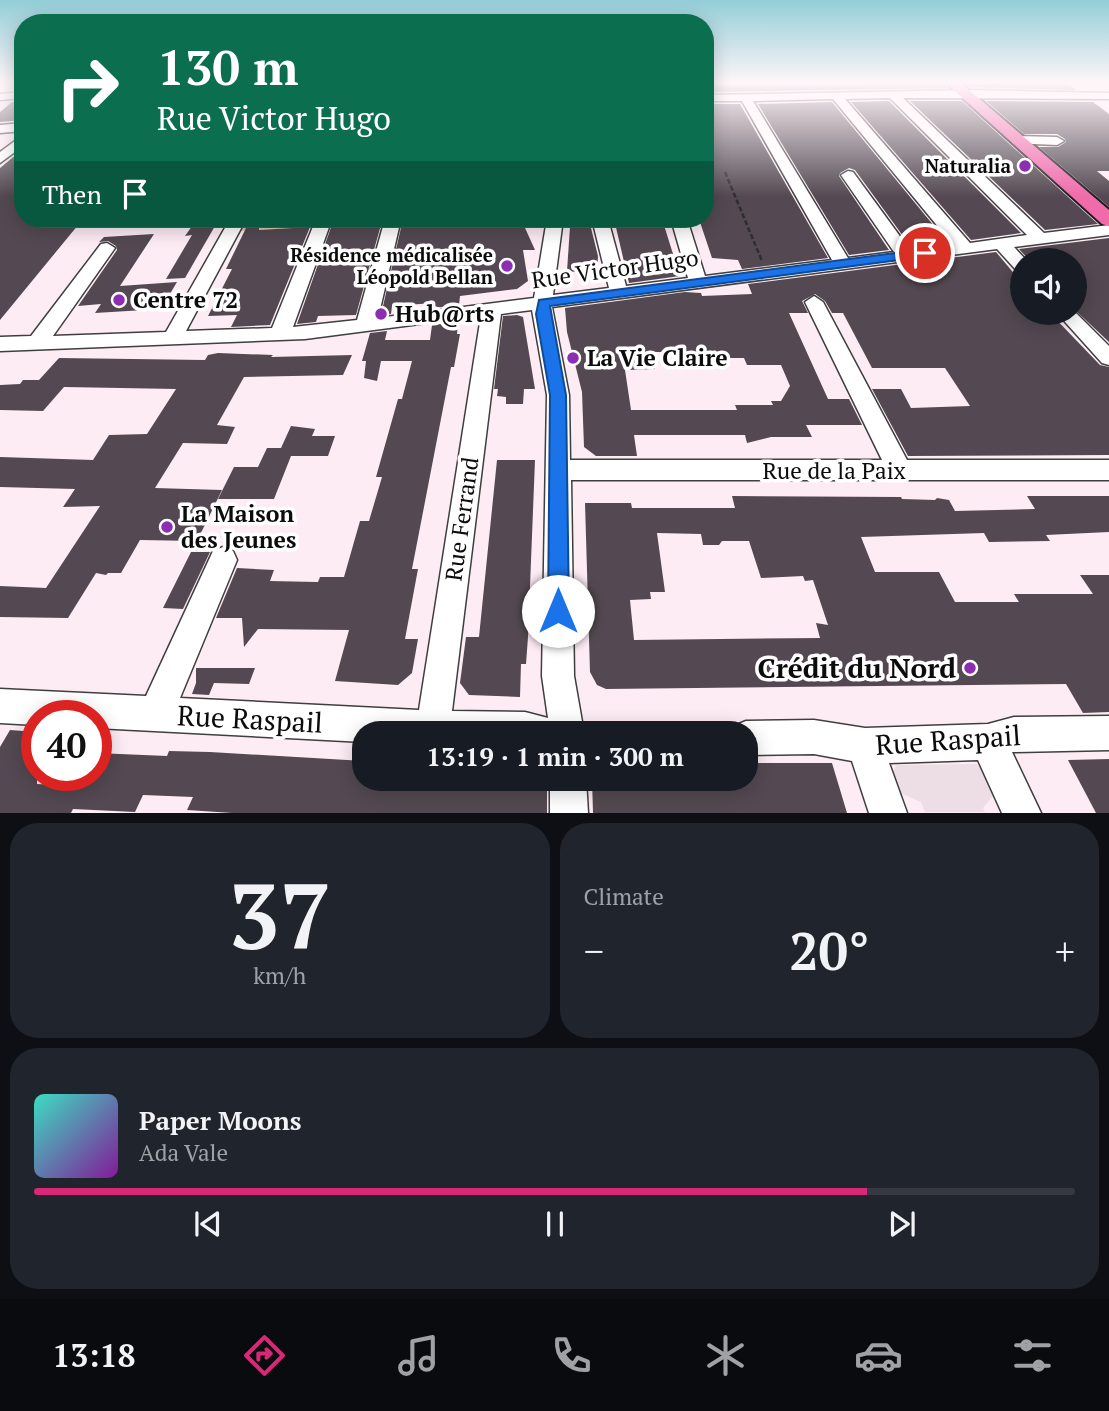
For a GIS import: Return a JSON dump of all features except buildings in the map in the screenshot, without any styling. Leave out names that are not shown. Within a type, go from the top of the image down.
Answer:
[{"type":"main road","points":[[995,121],[1109,220]]},
{"type":"street","points":[[759,121],[842,263]]},
{"type":"street","points":[[858,121],[965,248]]},
{"type":"street","points":[[920,121],[1040,239]]},
{"type":"street","points":[[1017,140],[1057,141]]},
{"type":"street","points":[[0,159],[14,147]]},
{"type":"street","points":[[848,175],[905,256]]},
{"type":"street","points":[[173,337],[233,228]]},
{"type":"street","points":[[280,334],[321,228]]},
{"type":"street","points":[[366,326],[391,228]]},
{"type":"street","points":[[554,228],[543,314],[557,385],[558,676],[565,721]]},
{"type":"street","points":[[602,228],[619,293]]},
{"type":"street","points":[[683,228],[698,282]]},
{"type":"street","name":"Rue Victor Hugo","points":[[2,345],[280,334],[366,326],[1109,230]]},
{"type":"street","points":[[1001,244],[1010,253]]},
{"type":"street","points":[[37,343],[107,248]]},
{"type":"street","points":[[814,302],[900,471]]},
{"type":"street","name":"Rue Ferrand","points":[[434,721],[492,310]]},
{"type":"street","points":[[1077,325],[1109,358]]},
{"type":"street","name":"Rue de la Paix","points":[[559,470],[1109,470]]},
{"type":"street","points":[[156,714],[223,560]]},
{"type":"street","name":"Rue Raspail","points":[[0,706],[352,724]]},
{"type":"street","name":"Rue Raspail","points":[[758,738],[814,737],[865,746],[988,742],[1014,734],[1109,733]]},
{"type":"street","points":[[988,742],[1022,813]]},
{"type":"street","points":[[865,746],[888,813]]},
{"type":"street","points":[[568,791],[569,813]]},
{"type":"path","points":[[725,172],[767,273]]},
{"type":"shaded area","points":[[242,228],[299,228],[241,231]]},
{"type":"shaded area","points":[[976,764],[990,774],[997,791],[983,808],[985,812],[925,812],[921,802],[896,791],[890,779],[896,765]]},
{"type":"place","name":"Naturalia","points":[[1025,166]]},
{"type":"place","name":"Résidence médicalisée Léopold Bellan","points":[[507,266]]},
{"type":"place","name":"Centre 72","points":[[119,300]]},
{"type":"place","name":"Hub@rts","points":[[381,314]]},
{"type":"place","name":"La Vie Claire","points":[[573,358]]},
{"type":"place","name":"La Maison des Jeunes","points":[[167,527]]},
{"type":"place","name":"Crédit du Nord","points":[[970,668]]},
{"type":"route","points":[[558,611],[558,395],[542,310],[543,303],[925,253]]}]
